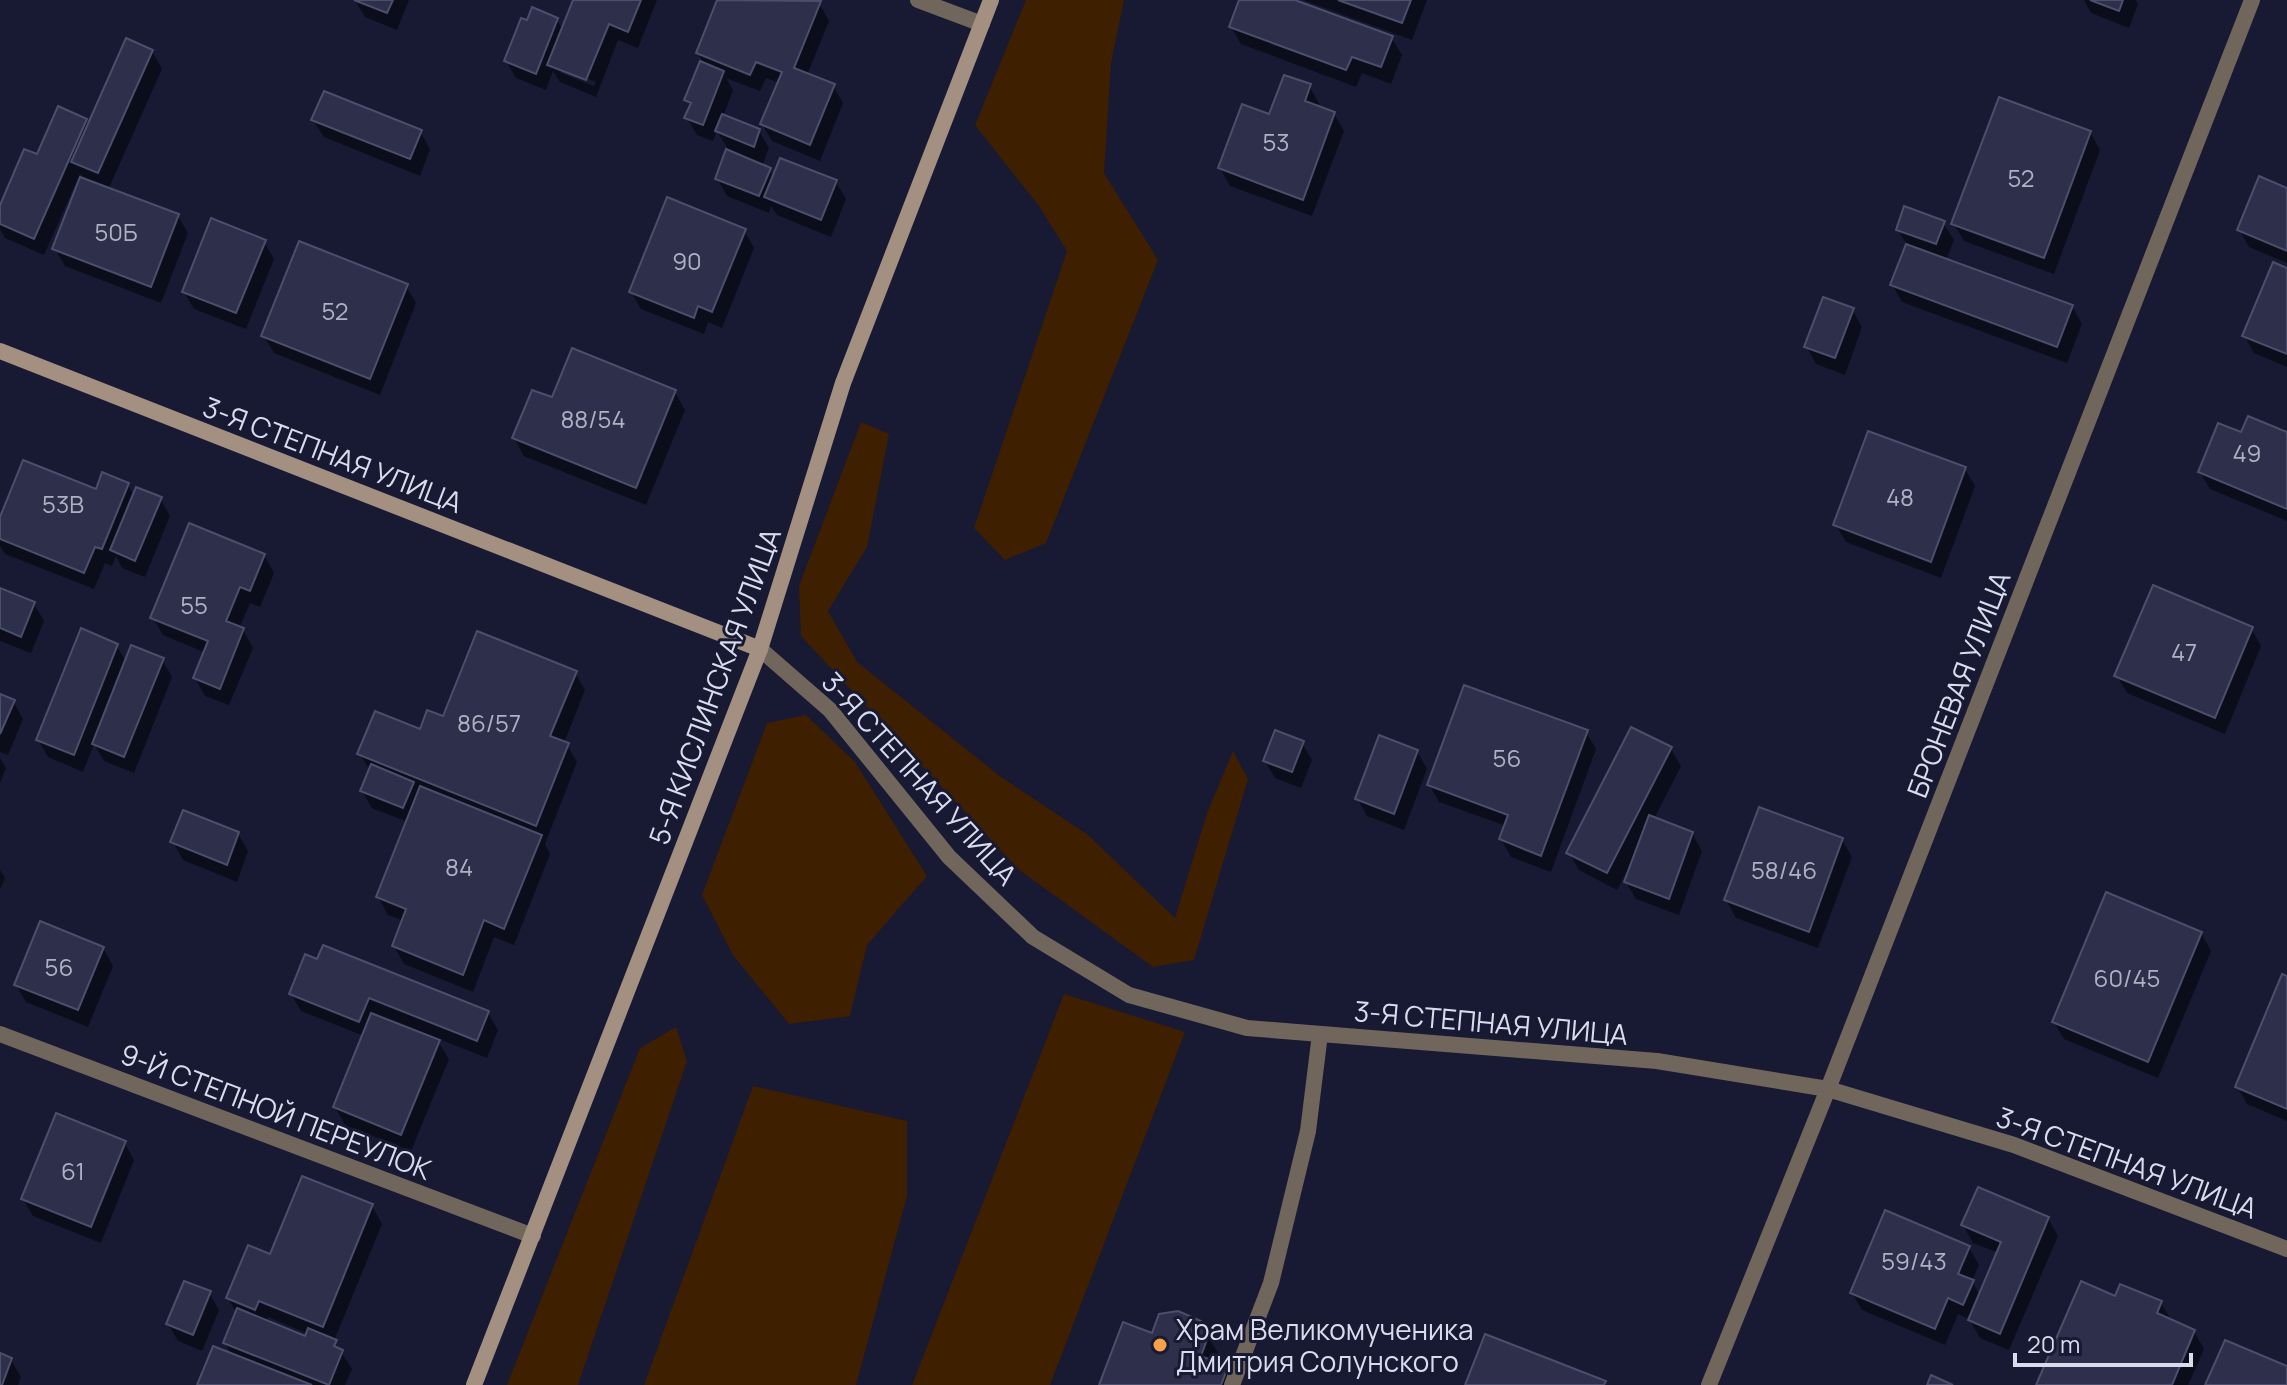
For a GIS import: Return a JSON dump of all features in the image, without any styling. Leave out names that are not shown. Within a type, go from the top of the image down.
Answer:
[{"type":"street","points":[[918,0],[982,24]]},
{"type":"street","name":"5-Я КИСЛИНСКАЯ УЛИЦА","points":[[474,1385],[760,649],[843,383],[991,0]]},
{"type":"street","name":"БРОНЕВАЯ УЛИЦА","points":[[1709,1385],[1828,1089],[2252,0]]},
{"type":"street","name":"3-Я СТЕПНАЯ УЛИЦА","points":[[0,351],[760,649],[830,710],[949,857],[1033,937],[1129,995],[1247,1028],[1657,1061],[1828,1089],[2014,1145],[2287,1249]]},
{"type":"street","name":"9-Й СТЕПНОЙ ПЕРЕУЛОК","points":[[0,1034],[533,1236]]},
{"type":"street","points":[[1232,1385],[1271,1283],[1308,1131],[1320,1034]]},
{"type":"shaded area","points":[[1026,0],[1124,0],[1111,63],[1104,173],[1158,260],[1046,543],[1005,560],[974,528],[1067,251],[1039,206],[975,125]]},
{"type":"shaded area","points":[[861,422],[889,434],[867,547],[828,611],[857,662],[1001,777],[1088,835],[1175,918],[1207,813],[1233,751],[1248,779],[1194,960],[1153,967],[1018,869],[801,636],[799,586]]},
{"type":"shaded area","points":[[806,715],[855,762],[927,876],[867,945],[850,1016],[789,1024],[733,955],[702,895],[767,723]]},
{"type":"shaded area","points":[[1064,994],[1185,1032],[1050,1385],[912,1385]]},
{"type":"shaded area","points":[[676,1027],[687,1061],[578,1385],[507,1385],[640,1048]]},
{"type":"shaded area","points":[[753,1086],[907,1121],[907,1196],[856,1385],[644,1385]]},
{"type":"building","points":[[354,0],[393,0],[387,13]]},
{"type":"building","points":[[573,0],[641,0],[628,32],[609,24],[586,80],[547,65]]},
{"type":"building","points":[[717,0],[821,1],[794,68],[835,84],[810,145],[760,124],[782,72],[756,62],[750,75],[696,53]]},
{"type":"building","points":[[1239,0],[1295,0],[1393,36],[1381,67],[1352,57],[1346,70],[1229,27]]},
{"type":"building","points":[[1338,0],[1411,0],[1402,23]]},
{"type":"building","points":[[2090,0],[2123,0],[2119,11]]},
{"type":"building","points":[[532,7],[558,18],[536,74],[504,61],[521,18],[527,20]]},
{"type":"building","points":[[126,38],[153,50],[98,173],[71,162]]},
{"type":"building","points":[[700,61],[724,71],[703,125],[684,118],[691,103],[684,100]]},
{"type":"building","points":[[1284,75],[1311,84],[1305,101],[1335,112],[1303,200],[1218,168],[1242,104],[1269,114]]},
{"type":"building","points":[[324,91],[422,130],[410,159],[311,120]]},
{"type":"building","points":[[1999,97],[2091,131],[2044,258],[1951,224]]},
{"type":"building","points":[[58,106],[87,119],[34,239],[0,224],[0,205],[24,149],[37,154]]},
{"type":"building","points":[[722,114],[760,129],[754,147],[715,131]]},
{"type":"building","points":[[726,149],[771,168],[759,196],[715,179]]},
{"type":"building","points":[[780,158],[837,180],[821,220],[764,197]]},
{"type":"building","points":[[2259,176],[2287,188],[2287,251],[2237,230]]},
{"type":"building","points":[[80,177],[179,214],[151,287],[52,249]]},
{"type":"building","points":[[667,197],[746,229],[712,312],[698,306],[694,318],[629,292]]},
{"type":"building","points":[[1904,206],[1945,221],[1936,244],[1896,230]]},
{"type":"building","points":[[211,218],[266,240],[236,313],[182,292]]},
{"type":"building","points":[[299,241],[408,284],[370,379],[261,336]]},
{"type":"building","points":[[1906,244],[2073,305],[2057,347],[1890,285]]},
{"type":"building","points":[[2273,262],[2287,268],[2287,354],[2242,336]]},
{"type":"building","points":[[1823,297],[1854,308],[1835,358],[1804,347]]},
{"type":"building","points":[[572,348],[676,390],[636,488],[512,438],[532,390],[552,397]]},
{"type":"building","points":[[2248,416],[2287,432],[2287,509],[2198,472],[2218,423],[2241,432]]},
{"type":"building","points":[[1868,431],[1966,467],[1931,562],[1833,525]]},
{"type":"building","points":[[23,460],[96,489],[102,472],[129,483],[102,549],[95,547],[84,573],[0,539],[0,517]]},
{"type":"building","points":[[136,487],[162,497],[135,561],[110,550]]},
{"type":"building","points":[[189,523],[265,554],[250,591],[240,587],[226,621],[244,628],[220,689],[193,678],[208,641],[150,618]]},
{"type":"building","points":[[2153,585],[2253,627],[2215,718],[2114,676]]},
{"type":"building","points":[[0,588],[35,602],[21,637],[0,628]]},
{"type":"building","points":[[81,628],[118,644],[74,755],[36,740]]},
{"type":"building","points":[[477,631],[577,671],[550,736],[569,743],[536,826],[357,754],[375,711],[420,729],[427,710],[443,716]]},
{"type":"building","points":[[131,645],[164,658],[124,757],[92,744]]},
{"type":"building","points":[[1464,685],[1588,730],[1541,856],[1499,839],[1508,815],[1427,785]]},
{"type":"building","points":[[0,694],[15,700],[0,734]]},
{"type":"building","points":[[1631,727],[1672,747],[1607,873],[1566,853]]},
{"type":"building","points":[[1275,730],[1304,741],[1292,772],[1263,761]]},
{"type":"building","points":[[1379,735],[1418,750],[1394,814],[1355,799]]},
{"type":"building","points":[[371,764],[414,782],[403,808],[360,791]]},
{"type":"building","points":[[420,786],[542,835],[504,929],[484,920],[463,975],[392,946],[406,909],[376,897]]},
{"type":"building","points":[[1759,807],[1843,838],[1809,932],[1724,900]]},
{"type":"building","points":[[183,810],[239,832],[227,865],[170,842]]},
{"type":"building","points":[[1649,815],[1693,832],[1669,899],[1624,882]]},
{"type":"building","points":[[2106,892],[2202,932],[2148,1062],[2052,1022]]},
{"type":"building","points":[[40,921],[104,947],[78,1010],[14,985]]},
{"type":"building","points":[[323,945],[489,1011],[477,1041],[369,998],[359,1022],[289,994],[305,954],[317,959]]},
{"type":"building","points":[[2282,974],[2287,976],[2287,1109],[2235,1087]]},
{"type":"building","points":[[371,1013],[440,1040],[401,1135],[333,1107]]},
{"type":"building","points":[[56,1113],[126,1141],[91,1227],[21,1199]]},
{"type":"building","points":[[302,1176],[373,1204],[323,1327],[259,1301],[255,1310],[226,1298],[248,1245],[270,1254]]},
{"type":"building","points":[[1978,1187],[2049,1217],[2000,1334],[1968,1320],[2001,1242],[1961,1225]]},
{"type":"building","points":[[1885,1210],[1970,1246],[1958,1274],[1974,1280],[1963,1305],[1948,1298],[1935,1329],[1850,1293]]},
{"type":"building","points":[[184,1281],[211,1291],[193,1335],[166,1324]]},
{"type":"building","points":[[2081,1281],[2115,1296],[2120,1284],[2162,1301],[2157,1313],[2195,1330],[2172,1385],[2036,1385]]},
{"type":"building","points":[[237,1308],[305,1336],[308,1328],[337,1340],[334,1346],[343,1350],[329,1385],[223,1343]]},
{"type":"building","name":"Храм Великомученика Дмитрия Солунского","points":[[1178,1311],[1201,1321],[1209,1334],[1201,1356],[1228,1367],[1221,1385],[1099,1385],[1123,1322],[1152,1333],[1159,1314]]},
{"type":"building","points":[[1485,1334],[1606,1381],[1604,1385],[1465,1385]]},
{"type":"building","points":[[2225,1340],[2287,1366],[2287,1385],[2205,1385]]},
{"type":"building","points":[[213,1346],[312,1385],[197,1385]]},
{"type":"building","points":[[0,1353],[12,1358],[2,1385],[0,1385]]},
{"type":"building","points":[[1931,1375],[1953,1385],[1927,1385]]},
{"type":"place","name":"Храм Великомученика Дмитрия Солунского","points":[[1160,1345]]}]
